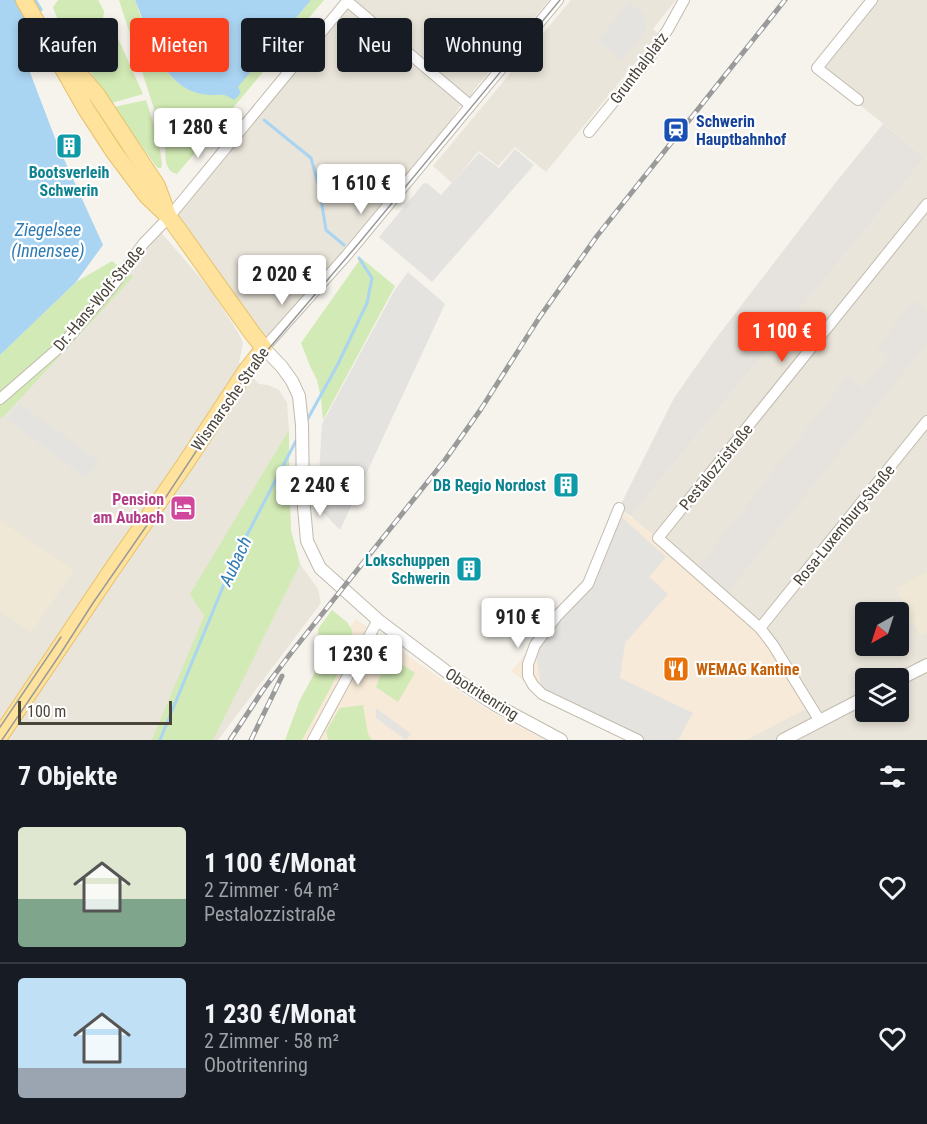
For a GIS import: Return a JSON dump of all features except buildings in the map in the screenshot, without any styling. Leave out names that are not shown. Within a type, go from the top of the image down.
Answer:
[{"type":"main road","points":[[24,0],[86,109],[114,152],[147,196],[169,217],[264,348]]},
{"type":"main road","name":"Wismarsche Straße","points":[[0,736],[185,464],[246,370],[264,348]]},
{"type":"street","name":"Wismarsche Straße","points":[[264,348],[352,249],[558,0]]},
{"type":"street","name":"Grunthalplatz","points":[[589,132],[650,57],[684,0]]},
{"type":"street","points":[[858,100],[818,68],[872,0]]},
{"type":"street","points":[[348,1],[470,105]]},
{"type":"street","name":"Dr.-Hans-Wolf-Straße","points":[[0,399],[61,346],[115,283],[143,244],[169,217],[348,1]]},
{"type":"street","name":"Pestalozzistraße","points":[[820,721],[760,628],[658,538],[927,204]]},
{"type":"street","name":"Obotritenring","points":[[264,348],[282,367],[299,396],[307,541],[320,568],[378,620],[459,681],[494,704],[561,740]]},
{"type":"street","name":"Rosa-Luxemburg-Straße","points":[[760,628],[927,421]]},
{"type":"street","points":[[619,507],[588,584],[557,616],[535,645],[528,664],[528,676],[542,694],[638,740]]},
{"type":"street","points":[[313,740],[378,620]]},
{"type":"street","points":[[909,674],[927,665]]},
{"type":"street","points":[[783,740],[855,703]]},
{"type":"shaded area","points":[[348,0],[549,0],[534,18],[424,18],[424,72],[489,72],[474,90],[468,104],[459,107],[434,149],[264,348],[169,217],[289,72],[325,72],[325,28]]},
{"type":"shaded area","points":[[571,0],[676,0],[653,29],[659,34],[546,172],[515,147],[498,166],[479,151],[452,183],[433,166],[511,72],[543,72],[543,34]]},
{"type":"shaded area","points":[[865,0],[927,0],[927,740],[746,740],[810,706],[631,516],[925,157],[812,67]]},
{"type":"shaded area","points":[[629,2],[644,14],[646,29],[622,60],[598,41]]},
{"type":"shaded area","points":[[883,124],[925,157],[631,516],[619,508],[674,398],[714,341]]},
{"type":"shaded area","points":[[515,149],[534,165],[432,282],[379,237],[423,184],[427,183],[441,195],[479,153],[499,168]]},
{"type":"shaded area","points":[[158,229],[210,289],[238,332],[243,343],[239,362],[259,384],[279,390],[287,403],[291,531],[300,564],[318,589],[321,603],[218,740],[0,740],[0,399]]},
{"type":"shaded area","points":[[408,272],[445,304],[340,530],[317,506],[322,424],[394,291]]},
{"type":"shaded area","points":[[914,301],[927,311],[927,343],[724,597],[695,571],[848,376],[863,388],[889,356],[877,347]]},
{"type":"shaded area","points":[[19,403],[99,462],[86,478],[7,419]]},
{"type":"shaded area","points":[[619,508],[658,538],[760,628],[811,706],[746,740],[638,740],[542,694],[511,671],[588,584]]},
{"type":"shaded area","points":[[617,513],[666,557],[649,577],[668,594],[625,643],[620,678],[693,713],[678,740],[638,740],[542,694],[535,645],[588,584]]},
{"type":"shaded area","points":[[0,520],[74,570],[31,633],[0,611]]},
{"type":"shaded area","points":[[927,572],[927,633],[920,636],[909,614],[909,602],[903,602],[896,588]]},
{"type":"shaded area","points":[[356,619],[488,710],[545,740],[285,740],[300,700],[318,667]]},
{"type":"shaded area","points":[[376,708],[411,734],[406,740],[376,718]]},
{"type":"green space","points":[[58,0],[98,0],[104,11],[103,18],[58,18],[53,7]]},
{"type":"green space","points":[[119,0],[135,0],[142,18],[130,18],[130,34]]},
{"type":"green space","points":[[311,0],[324,0],[309,18],[296,18]]},
{"type":"green space","points":[[118,38],[130,65],[130,72],[133,72],[143,94],[112,103],[90,72],[118,72]]},
{"type":"green space","points":[[142,72],[168,72],[182,86],[194,92],[217,94],[240,93],[237,87],[250,72],[263,72],[177,174],[167,166],[165,143]]},
{"type":"green space","points":[[146,100],[159,141],[161,168],[156,166],[114,107]]},
{"type":"green space","points":[[361,258],[395,286],[323,420],[317,380],[301,343]]},
{"type":"green space","points":[[112,261],[133,277],[0,418],[0,355],[76,282]]},
{"type":"green space","points":[[289,430],[291,531],[300,564],[213,740],[152,740],[204,616],[190,594]]},
{"type":"green space","points":[[332,610],[347,622],[352,630],[353,640],[302,740],[285,740],[300,700],[318,667],[318,629]]},
{"type":"green space","points":[[388,655],[415,673],[398,702],[376,687]]},
{"type":"green space","points":[[363,705],[368,734],[372,740],[328,740],[326,731],[340,708]]},
{"type":"water","name":"Ziegelsee (Innensee)","points":[[0,0],[37,0],[43,10],[33,18],[18,18],[18,72],[30,72],[58,146],[103,245],[76,282],[0,355]]},
{"type":"water","points":[[135,0],[311,0],[296,18],[241,18],[241,72],[251,72],[238,87],[241,93],[234,100],[223,95],[203,94],[189,90],[168,72],[229,72],[229,18],[142,18]]},
{"type":"waterway","name":"Aubach","points":[[264,120],[311,158],[319,187],[326,230],[344,245]]},
{"type":"waterway","name":"Aubach","points":[[306,422],[338,364],[367,303],[372,278],[359,258]]},
{"type":"waterway","name":"Aubach","points":[[160,740],[234,560],[297,439]]},
{"type":"tram line","points":[[2,740],[248,373],[560,0]]},
{"type":"tram line","points":[[0,727],[61,637]]},
{"type":"railway","points":[[230,740],[291,653],[445,460],[481,409],[539,318],[597,236],[785,0]]},
{"type":"railway","points":[[251,740],[282,676]]},
{"type":"place","name":"Schwerin Hauptbahnhof","points":[[676,130]]},
{"type":"place","name":"Bootsverleih Schwerin","points":[[69,146]]},
{"type":"place","name":"DB Regio Nordost","points":[[566,485]]},
{"type":"place","name":"Pension am Aubach","points":[[183,508]]},
{"type":"place","name":"Lokschuppen Schwerin","points":[[469,569]]},
{"type":"place","name":"WEMAG Kantine","points":[[676,669]]}]
